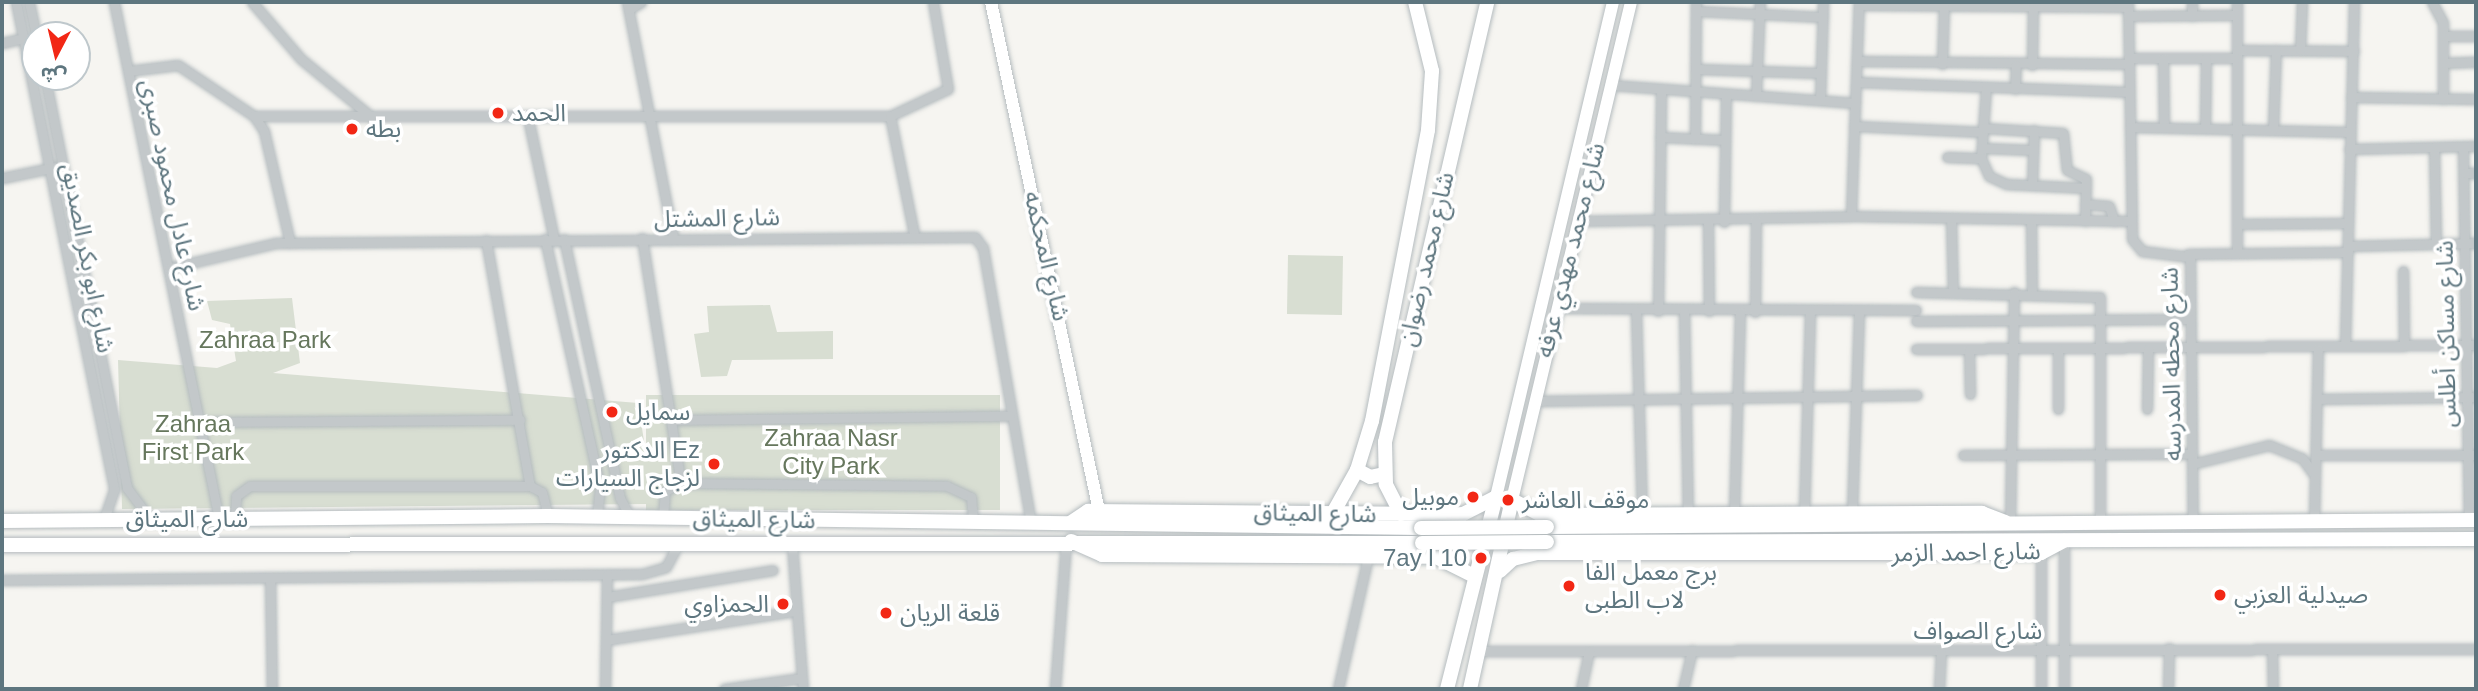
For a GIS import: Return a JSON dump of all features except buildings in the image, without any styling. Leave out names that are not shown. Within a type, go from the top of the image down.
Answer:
[{"type":"main road","name":"شارع محمد رضوان","points":[[1333,513],[1357,470],[1405,264],[1432,106],[1429,54],[1415,2]]},
{"type":"main road","name":"شارع محمد رضوان","points":[[1401,514],[1384,474],[1393,397],[1487,2]]},
{"type":"main road","points":[[1357,470],[1370,477],[1384,474]]},
{"type":"main road","name":"شارع الميثاق","points":[[2,520],[548,516],[1070,523],[1082,511],[1470,513],[1496,497]]},
{"type":"main road","points":[[1447,689],[1496,497]]},
{"type":"main road","points":[[1471,689],[1500,570],[1512,500]]},
{"type":"main road","name":"شارع احمد الزمر","points":[[1512,500],[1542,515],[1989,513],[2008,523],[2100,524],[2473,521]]},
{"type":"main road","points":[[1443,514],[1451,535],[1444,558],[1474,576]]},
{"type":"main road","points":[[1537,553],[1531,531],[1542,515]]},
{"type":"main road","points":[[420,517],[426,531],[421,546]]},
{"type":"main road","points":[[461,517],[455,532],[461,546]]},
{"type":"main road","points":[[1070,523],[2008,523]]},
{"type":"main road","name":"شارع احمد الزمر","points":[[1500,570],[1513,559],[1537,553],[2042,553],[2064,541],[2476,540]]},
{"type":"main road","name":"شارع الميثاق","points":[[2,545],[461,546],[1068,541],[1102,555],[1444,558]]},
{"type":"main road","points":[[1068,541],[2064,541]]},
{"type":"main road","points":[[1452,667],[1460,677],[1475,671]]},
{"type":"street","name":"شارع ابو بكر الصديق","points":[[16,2],[21,24]]},
{"type":"street","points":[[29,2],[33,21]]},
{"type":"street","name":"شارع عادل محمود صبرى","points":[[114,2],[219,519]]},
{"type":"street","points":[[251,2],[301,58],[374,119]]},
{"type":"street","points":[[642,2],[628,5],[673,237]]},
{"type":"street","points":[[254,116],[374,119],[890,116],[940,96],[950,85],[933,2]]},
{"type":"street","name":"شارع المحكمه","points":[[991,2],[1099,511]]},
{"type":"street","name":"شارع محمد مهدي عرفه","points":[[1496,497],[1613,2]]},
{"type":"street","name":"شارع محمد مهدي عرفه","points":[[1512,500],[1631,2]]},
{"type":"street","points":[[1756,96],[1760,2]]},
{"type":"street","points":[[1820,100],[1823,2]]},
{"type":"street","points":[[2192,2],[2192,16]]},
{"type":"street","points":[[2237,2],[2237,253]]},
{"type":"street","points":[[2300,50],[2302,2]]},
{"type":"street","points":[[2345,346],[2349,132],[2354,51],[2354,2],[2347,2]]},
{"type":"street","points":[[2432,2],[2442,16],[2443,99]]},
{"type":"street","points":[[1851,216],[1859,4],[2033,7],[2049,4],[2128,8],[2192,16],[2237,15]]},
{"type":"street","points":[[1942,64],[1944,4]]},
{"type":"street","points":[[1695,139],[1696,6],[1759,14],[1823,17]]},
{"type":"street","points":[[2032,65],[2033,7]]},
{"type":"street","name":"شارع محطه المدرسه","points":[[2128,8],[2132,239],[2142,251],[2188,254],[2193,522]]},
{"type":"street","points":[[2443,36],[2476,36]]},
{"type":"street","points":[[2,43],[21,39]]},
{"type":"street","points":[[2273,130],[2276,50]]},
{"type":"street","points":[[1857,61],[2032,65],[2206,58],[2276,50],[2354,51]]},
{"type":"street","points":[[2164,58],[2164,127]]},
{"type":"street","points":[[2205,128],[2206,58]]},
{"type":"street","points":[[2443,63],[2476,62]]},
{"type":"street","points":[[128,71],[178,65],[254,116],[264,131],[290,243]]},
{"type":"street","points":[[2015,89],[2016,65]]},
{"type":"street","points":[[1696,69],[1821,73]]},
{"type":"street","points":[[1856,82],[2129,92]]},
{"type":"street","points":[[1611,85],[1855,103]]},
{"type":"street","points":[[1986,88],[1982,153],[1994,180],[2086,188]]},
{"type":"street","points":[[1658,311],[1661,89]]},
{"type":"street","name":"شارع ابو بكر الصديق","points":[[35,91],[114,490],[104,519]]},
{"type":"street","name":"شارع ابو بكر الصديق","points":[[48,91],[127,488],[150,519]]},
{"type":"street","points":[[1724,222],[1726,94]]},
{"type":"street","points":[[2351,97],[2476,99]]},
{"type":"street","points":[[890,116],[914,234]]},
{"type":"street","points":[[528,118],[554,239],[600,487],[597,517]]},
{"type":"street","points":[[1854,126],[2063,133],[2067,170],[2085,176],[2085,221]]},
{"type":"street","points":[[2130,127],[2349,132]]},
{"type":"street","points":[[2032,185],[2034,130]]},
{"type":"street","points":[[1660,137],[1725,140]]},
{"type":"street","points":[[2349,149],[2476,146]]},
{"type":"street","points":[[2434,147],[2436,243]]},
{"type":"street","name":"شارع مساكن أطلس","points":[[2463,147],[2466,345],[2471,397],[2473,521]]},
{"type":"street","points":[[1947,157],[2033,150]]},
{"type":"street","points":[[2,178],[63,165]]},
{"type":"street","points":[[2464,173],[2476,173]]},
{"type":"street","points":[[2085,204],[2112,207],[2114,221]]},
{"type":"street","points":[[1577,221],[1724,222],[1851,216],[2131,221]]},
{"type":"street","points":[[1951,218],[1952,292]]},
{"type":"street","points":[[1755,312],[1756,219]]},
{"type":"street","points":[[2031,219],[2032,292]]},
{"type":"street","points":[[1709,222],[1709,311]]},
{"type":"street","points":[[2237,224],[2348,223]]},
{"type":"street","name":"شارع المشتل","points":[[169,268],[290,243],[968,235],[981,241],[1010,416],[1031,522]]},
{"type":"street","points":[[642,238],[681,483]]},
{"type":"street","points":[[554,239],[620,498],[630,517]]},
{"type":"street","points":[[486,240],[530,486]]},
{"type":"street","points":[[2188,254],[2476,243]]},
{"type":"street","points":[[2403,271],[2404,346]]},
{"type":"street","points":[[1916,292],[2096,293],[2103,319],[2104,349],[2099,454],[2100,524]]},
{"type":"street","points":[[2008,523],[2014,292]]},
{"type":"street","points":[[1557,308],[1740,313],[1916,310]]},
{"type":"street","points":[[1636,311],[1642,513]]},
{"type":"street","points":[[1684,311],[1688,514]]},
{"type":"street","points":[[1804,514],[1805,397],[1810,311]]},
{"type":"street","points":[[1852,513],[1859,311]]},
{"type":"street","points":[[1734,514],[1740,313]]},
{"type":"street","points":[[1916,321],[2190,319]]},
{"type":"street","points":[[1916,349],[2318,349],[2345,346],[2476,345]]},
{"type":"street","points":[[1969,349],[1970,394]]},
{"type":"street","points":[[2058,349],[2058,409]]},
{"type":"street","points":[[2147,409],[2148,349]]},
{"type":"street","points":[[2314,522],[2318,349]]},
{"type":"street","points":[[1534,401],[1738,400],[1916,395]]},
{"type":"street","points":[[2317,399],[2471,397]]},
{"type":"street","points":[[672,420],[1010,416]]},
{"type":"street","points":[[200,422],[520,420]]},
{"type":"street","points":[[1963,455],[2099,454],[2192,459],[2269,445],[2302,458],[2315,476]]},
{"type":"street","points":[[2316,456],[2472,455]]},
{"type":"street","points":[[663,518],[665,491],[681,483],[956,487],[971,497],[973,522]]},
{"type":"street","points":[[235,518],[236,496],[250,486],[530,486],[542,492],[548,516]]},
{"type":"street","points":[[1055,689],[1068,541]]},
{"type":"street","points":[[2064,541],[2064,689]]},
{"type":"street","points":[[2,580],[654,573],[666,567],[678,544]]},
{"type":"street","points":[[792,544],[803,689]]},
{"type":"street","points":[[2041,689],[2042,553]]},
{"type":"street","points":[[1338,689],[1368,557]]},
{"type":"street","points":[[607,597],[773,570]]},
{"type":"street","points":[[606,689],[607,575]]},
{"type":"street","points":[[270,578],[272,689]]},
{"type":"street","points":[[606,640],[795,611]]},
{"type":"street","points":[[2168,689],[2169,648]]},
{"type":"street","points":[[2272,649],[2273,689]]},
{"type":"street","name":"شارع الصواف","points":[[1479,651],[2476,649]]},
{"type":"street","points":[[1683,689],[1692,650]]},
{"type":"street","points":[[1939,689],[1941,650]]},
{"type":"street","points":[[1581,689],[1589,651]]},
{"type":"street","points":[[724,689],[801,678]]},
{"type":"green space","points":[[1288,255],[1343,256],[1342,315],[1287,314]]},
{"type":"green space","name":"Zahraa First Park","points":[[292,298],[300,363],[273,373],[638,403],[654,504],[122,509],[118,360],[217,368],[236,361],[230,324],[212,320],[207,301]]},
{"type":"green space","points":[[770,305],[777,332],[833,331],[833,359],[732,360],[727,376],[701,377],[694,334],[709,332],[707,306]]},
{"type":"green space","name":"Zahraa Nasr City Park","points":[[646,395],[1000,395],[1000,510],[646,510]]},
{"type":"place","name":"الحمد","points":[[498,113]]},
{"type":"place","name":"بطه","points":[[352,129]]},
{"type":"place","name":"سمايل","points":[[612,412]]},
{"type":"place","name":"الدكتور Ez لزجاج السيارات","points":[[714,464]]},
{"type":"place","name":"موبيل","points":[[1473,497]]},
{"type":"place","name":"موقف العاشر","points":[[1508,500]]},
{"type":"place","name":"7ay l 10","points":[[1481,558]]},
{"type":"place","name":"برج معمل الفا لاب الطبى","points":[[1569,586]]},
{"type":"place","name":"صيدلية العزبي","points":[[2220,595]]},
{"type":"place","name":"الحمزاوي","points":[[783,604]]},
{"type":"place","name":"قلعة الريان","points":[[886,613]]},
{"type":"park label","name":"Zahraa Park","points":[[265,340]]}]
